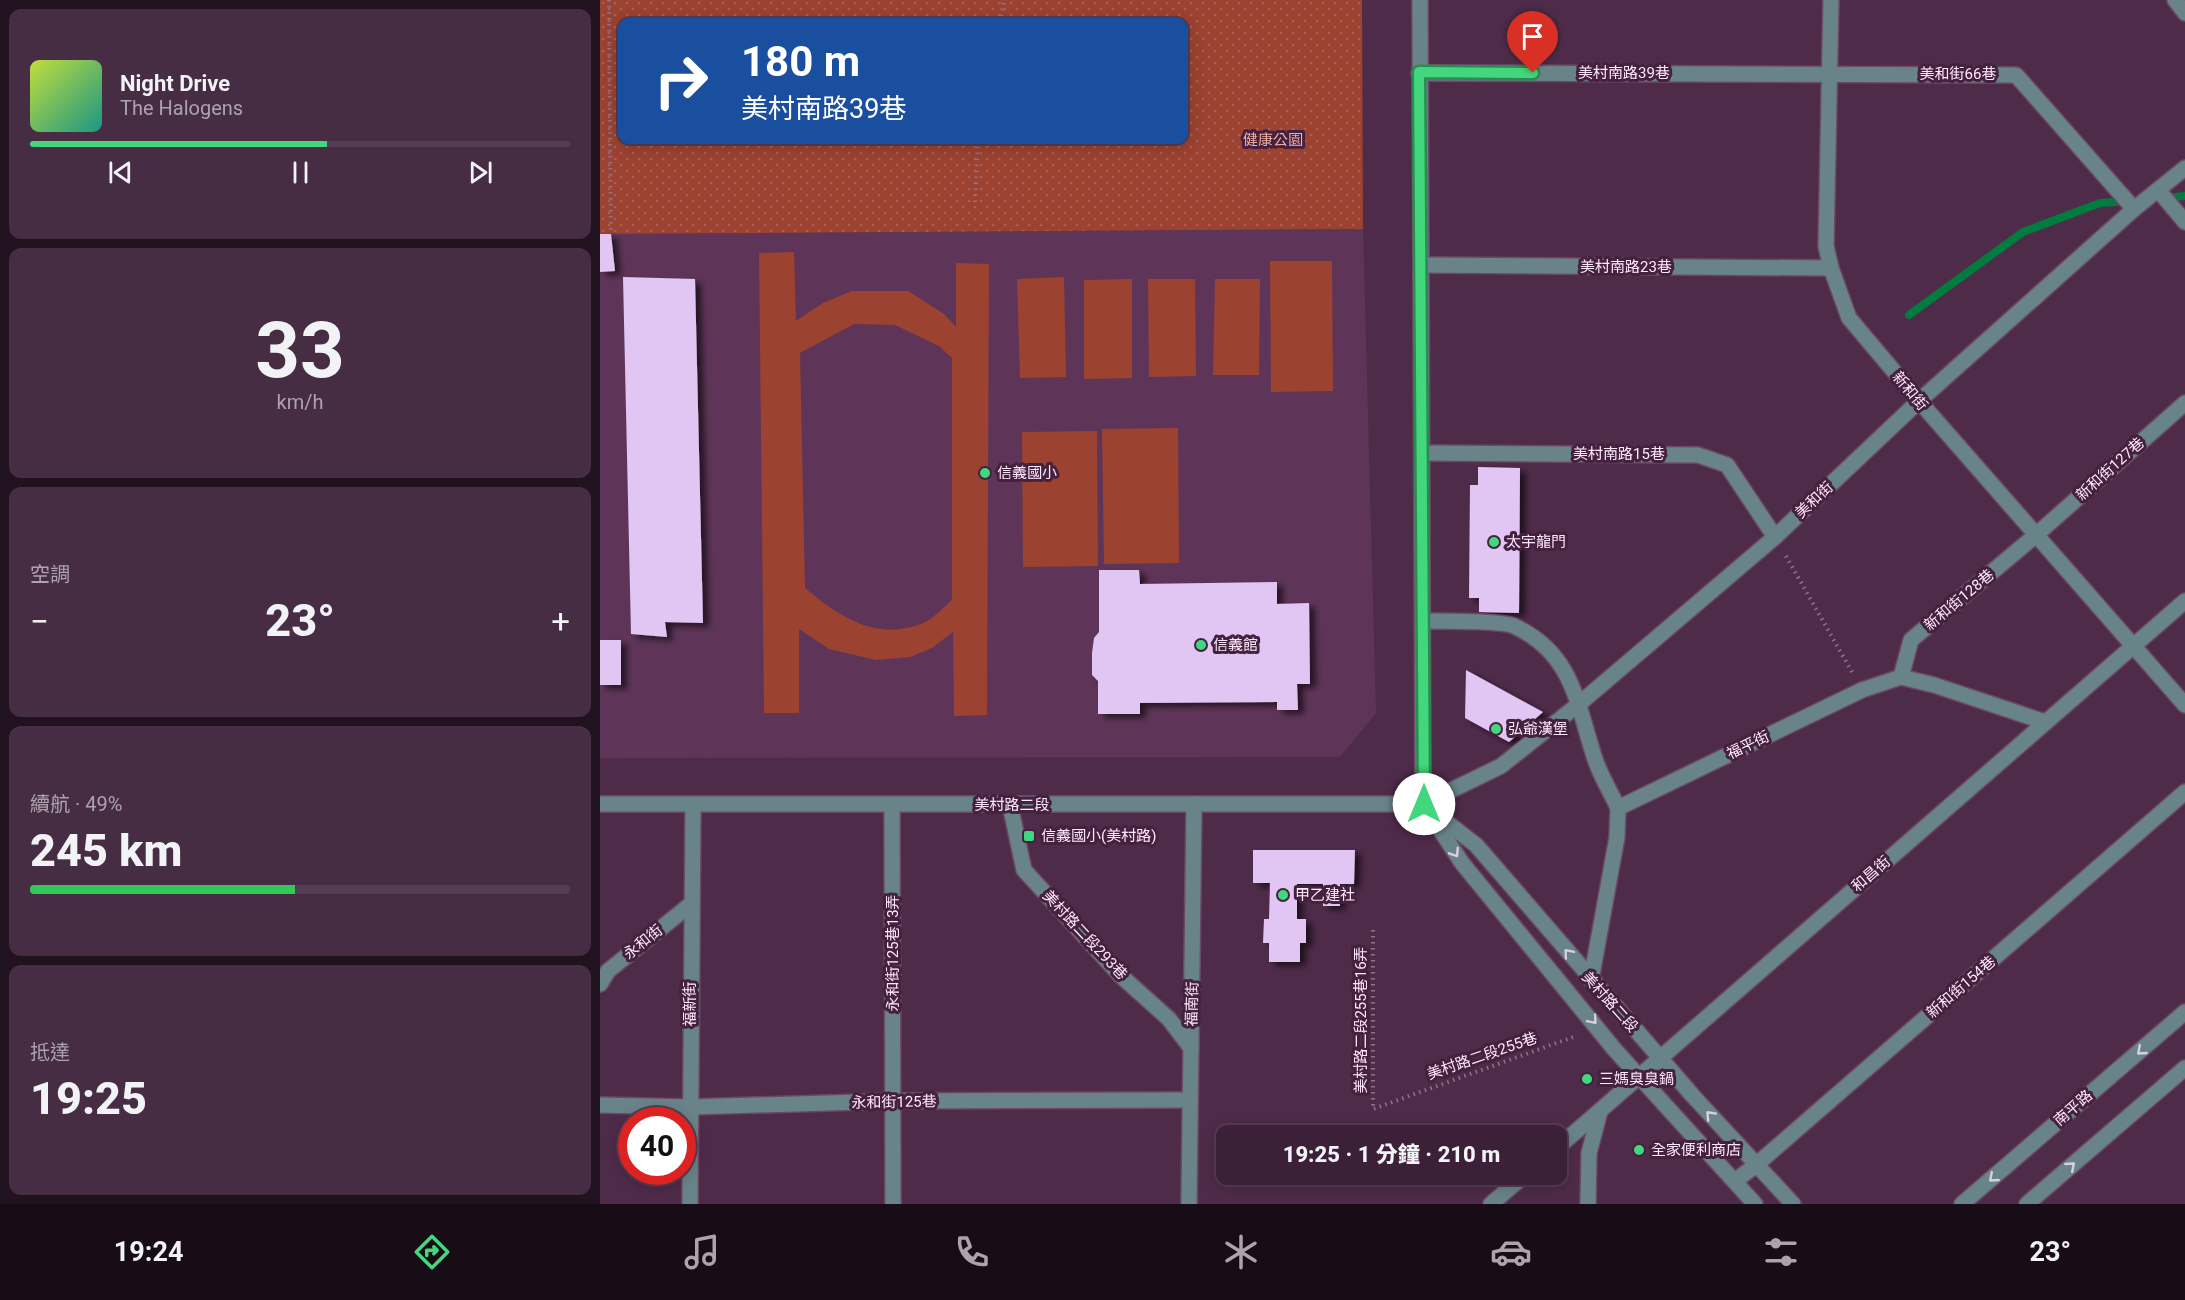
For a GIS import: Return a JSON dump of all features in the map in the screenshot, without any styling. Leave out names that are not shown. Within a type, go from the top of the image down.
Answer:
[{"type":"street","points":[[1420,0],[1424,804]]},
{"type":"street","name":"新和街","points":[[1831,0],[1828,73],[1827,246],[1831,268],[1849,318],[2185,705]]},
{"type":"street","points":[[2175,0],[2185,13]]},
{"type":"street","name":"美村南路39巷","points":[[1419,72],[1828,73]]},
{"type":"street","name":"美和街66巷","points":[[1828,73],[2016,75],[2134,209]]},
{"type":"street","name":"美和街","points":[[1424,804],[1501,766],[1579,704],[1775,537],[1919,401],[2134,209],[2185,168]]},
{"type":"street","points":[[2158,190],[2185,222]]},
{"type":"street","name":"美村南路23巷","points":[[1420,265],[1831,268]]},
{"type":"street","name":"新和街127巷","points":[[2036,535],[2185,403]]},
{"type":"street","name":"美村南路15巷","points":[[1422,453],[1698,455],[1726,465],[1775,537]]},
{"type":"street","name":"新和街128巷","points":[[1901,677],[1911,640],[2036,535]]},
{"type":"street","name":"和昌街","points":[[1567,1139],[2185,601]]},
{"type":"street","points":[[1423,621],[1513,625],[1543,646],[1564,667],[1579,704],[1597,764],[1618,808],[1617,837],[1591,980]]},
{"type":"street","points":[[1901,677],[1934,685],[2045,722]]},
{"type":"street","name":"福平街","points":[[1618,808],[1862,690],[1901,677]]},
{"type":"street","name":"新和街154巷","points":[[1735,1181],[2185,792]]},
{"type":"street","name":"美村路二段","points":[[600,804],[1424,804],[1476,846],[1591,980],[1793,1204]]},
{"type":"street","name":"福南街","points":[[1189,1204],[1194,804]]},
{"type":"street","name":"美村路二段","points":[[1424,804],[1462,864],[1599,1027],[1615,1050],[1755,1204]]},
{"type":"street","name":"福新街","points":[[690,1107],[690,903],[693,805]]},
{"type":"street","name":"永和街125巷13弄","points":[[892,805],[893,1204]]},
{"type":"street","name":"美村路二段293巷","points":[[1010,805],[1024,870],[1120,975],[1169,1019],[1191,1048]]},
{"type":"street","name":"永和街","points":[[600,984],[608,971],[690,903]]},
{"type":"street","name":"南平路","points":[[1962,1204],[2185,1012]]},
{"type":"street","points":[[2027,1204],[2185,1068]]},
{"type":"street","name":"永和街125巷","points":[[600,1105],[690,1107],[894,1101],[1189,1100]]},
{"type":"street","points":[[1588,1204],[1589,1153],[1600,1111]]},
{"type":"street","name":"福新街","points":[[690,1185],[690,1204]]},
{"type":"street","points":[[1491,1204],[1513,1185]]},
{"type":"path","points":[[609,0],[611,234]]},
{"type":"path","points":[[1001,18],[1004,0]]},
{"type":"path","points":[[975,202],[978,144]]},
{"type":"path","points":[[1775,537],[1862,690]]},
{"type":"path","name":"美村路二段255巷16弄","points":[[1373,930],[1373,1109]]},
{"type":"path","name":"美村路二段255巷","points":[[1373,1109],[1599,1027]]},
{"type":"shaded area","name":"信義國小","points":[[1363,229],[1376,713],[1340,757],[600,758],[600,234]]},
{"type":"green space","name":"健康公園","points":[[600,0],[1362,0],[1363,229],[600,234]]},
{"type":"green space","points":[[794,252],[796,321],[823,303],[852,291],[908,291],[944,314],[956,327],[956,263],[989,264],[987,715],[954,716],[953,632],[932,648],[910,657],[876,660],[829,649],[799,629],[799,713],[764,713],[759,253]],"holes":[[[854,324],[895,325],[939,346],[952,358],[952,600],[923,623],[890,630],[860,624],[845,617],[805,588],[800,353]]]},
{"type":"green space","points":[[1270,261],[1332,261],[1333,391],[1271,392]]},
{"type":"green space","points":[[1064,277],[1066,377],[1020,378],[1017,279]]},
{"type":"green space","points":[[1132,279],[1132,378],[1084,379],[1084,280]]},
{"type":"green space","points":[[1148,279],[1195,279],[1196,376],[1149,377]]},
{"type":"green space","points":[[1215,279],[1260,279],[1259,375],[1213,375]]},
{"type":"green space","points":[[1178,428],[1179,563],[1104,564],[1102,429]]},
{"type":"green space","points":[[1097,431],[1098,566],[1023,567],[1022,432]]},
{"type":"building","points":[[600,234],[611,234],[615,271],[600,272]]},
{"type":"building","points":[[623,277],[695,279],[703,623],[665,622],[667,637],[631,634]]},
{"type":"building","name":"太宇龍門","points":[[1478,467],[1520,468],[1519,613],[1479,612],[1479,598],[1469,598],[1470,485],[1478,485]]},
{"type":"building","name":"信義館","points":[[1099,570],[1139,570],[1140,584],[1277,582],[1277,604],[1309,603],[1310,684],[1297,684],[1298,710],[1277,710],[1277,702],[1140,703],[1140,714],[1098,714],[1098,681],[1092,675],[1092,653],[1094,638],[1099,632]]},
{"type":"building","points":[[600,640],[621,640],[621,685],[600,685]]},
{"type":"building","points":[[1466,670],[1543,712],[1509,742],[1465,718]]},
{"type":"building","name":"甲乙建社","points":[[1253,850],[1355,850],[1354,884],[1340,884],[1340,906],[1323,906],[1323,884],[1297,884],[1297,919],[1306,919],[1306,943],[1300,943],[1300,962],[1269,962],[1269,943],[1263,943],[1264,919],[1269,919],[1270,883],[1253,883]]},
{"type":"waterway","points":[[2165,198],[2185,196]]},
{"type":"waterway","points":[[1909,315],[2023,232],[2100,203],[2128,201]]},
{"type":"place","name":"信義國小","points":[[985,473]]},
{"type":"place","name":"太宇龍門","points":[[1494,542]]},
{"type":"place","name":"信義館","points":[[1201,645]]},
{"type":"place","name":"弘爺漢堡","points":[[1496,729]]},
{"type":"place","name":"信義國小(美村路)","points":[[1029,836]]},
{"type":"place","name":"甲乙建社","points":[[1283,895]]},
{"type":"place","name":"三媽臭臭鍋","points":[[1587,1079]]},
{"type":"place","name":"全家便利商店","points":[[1639,1150]]},
{"type":"route","points":[[1424,804],[1419,72],[1533,73]]}]
